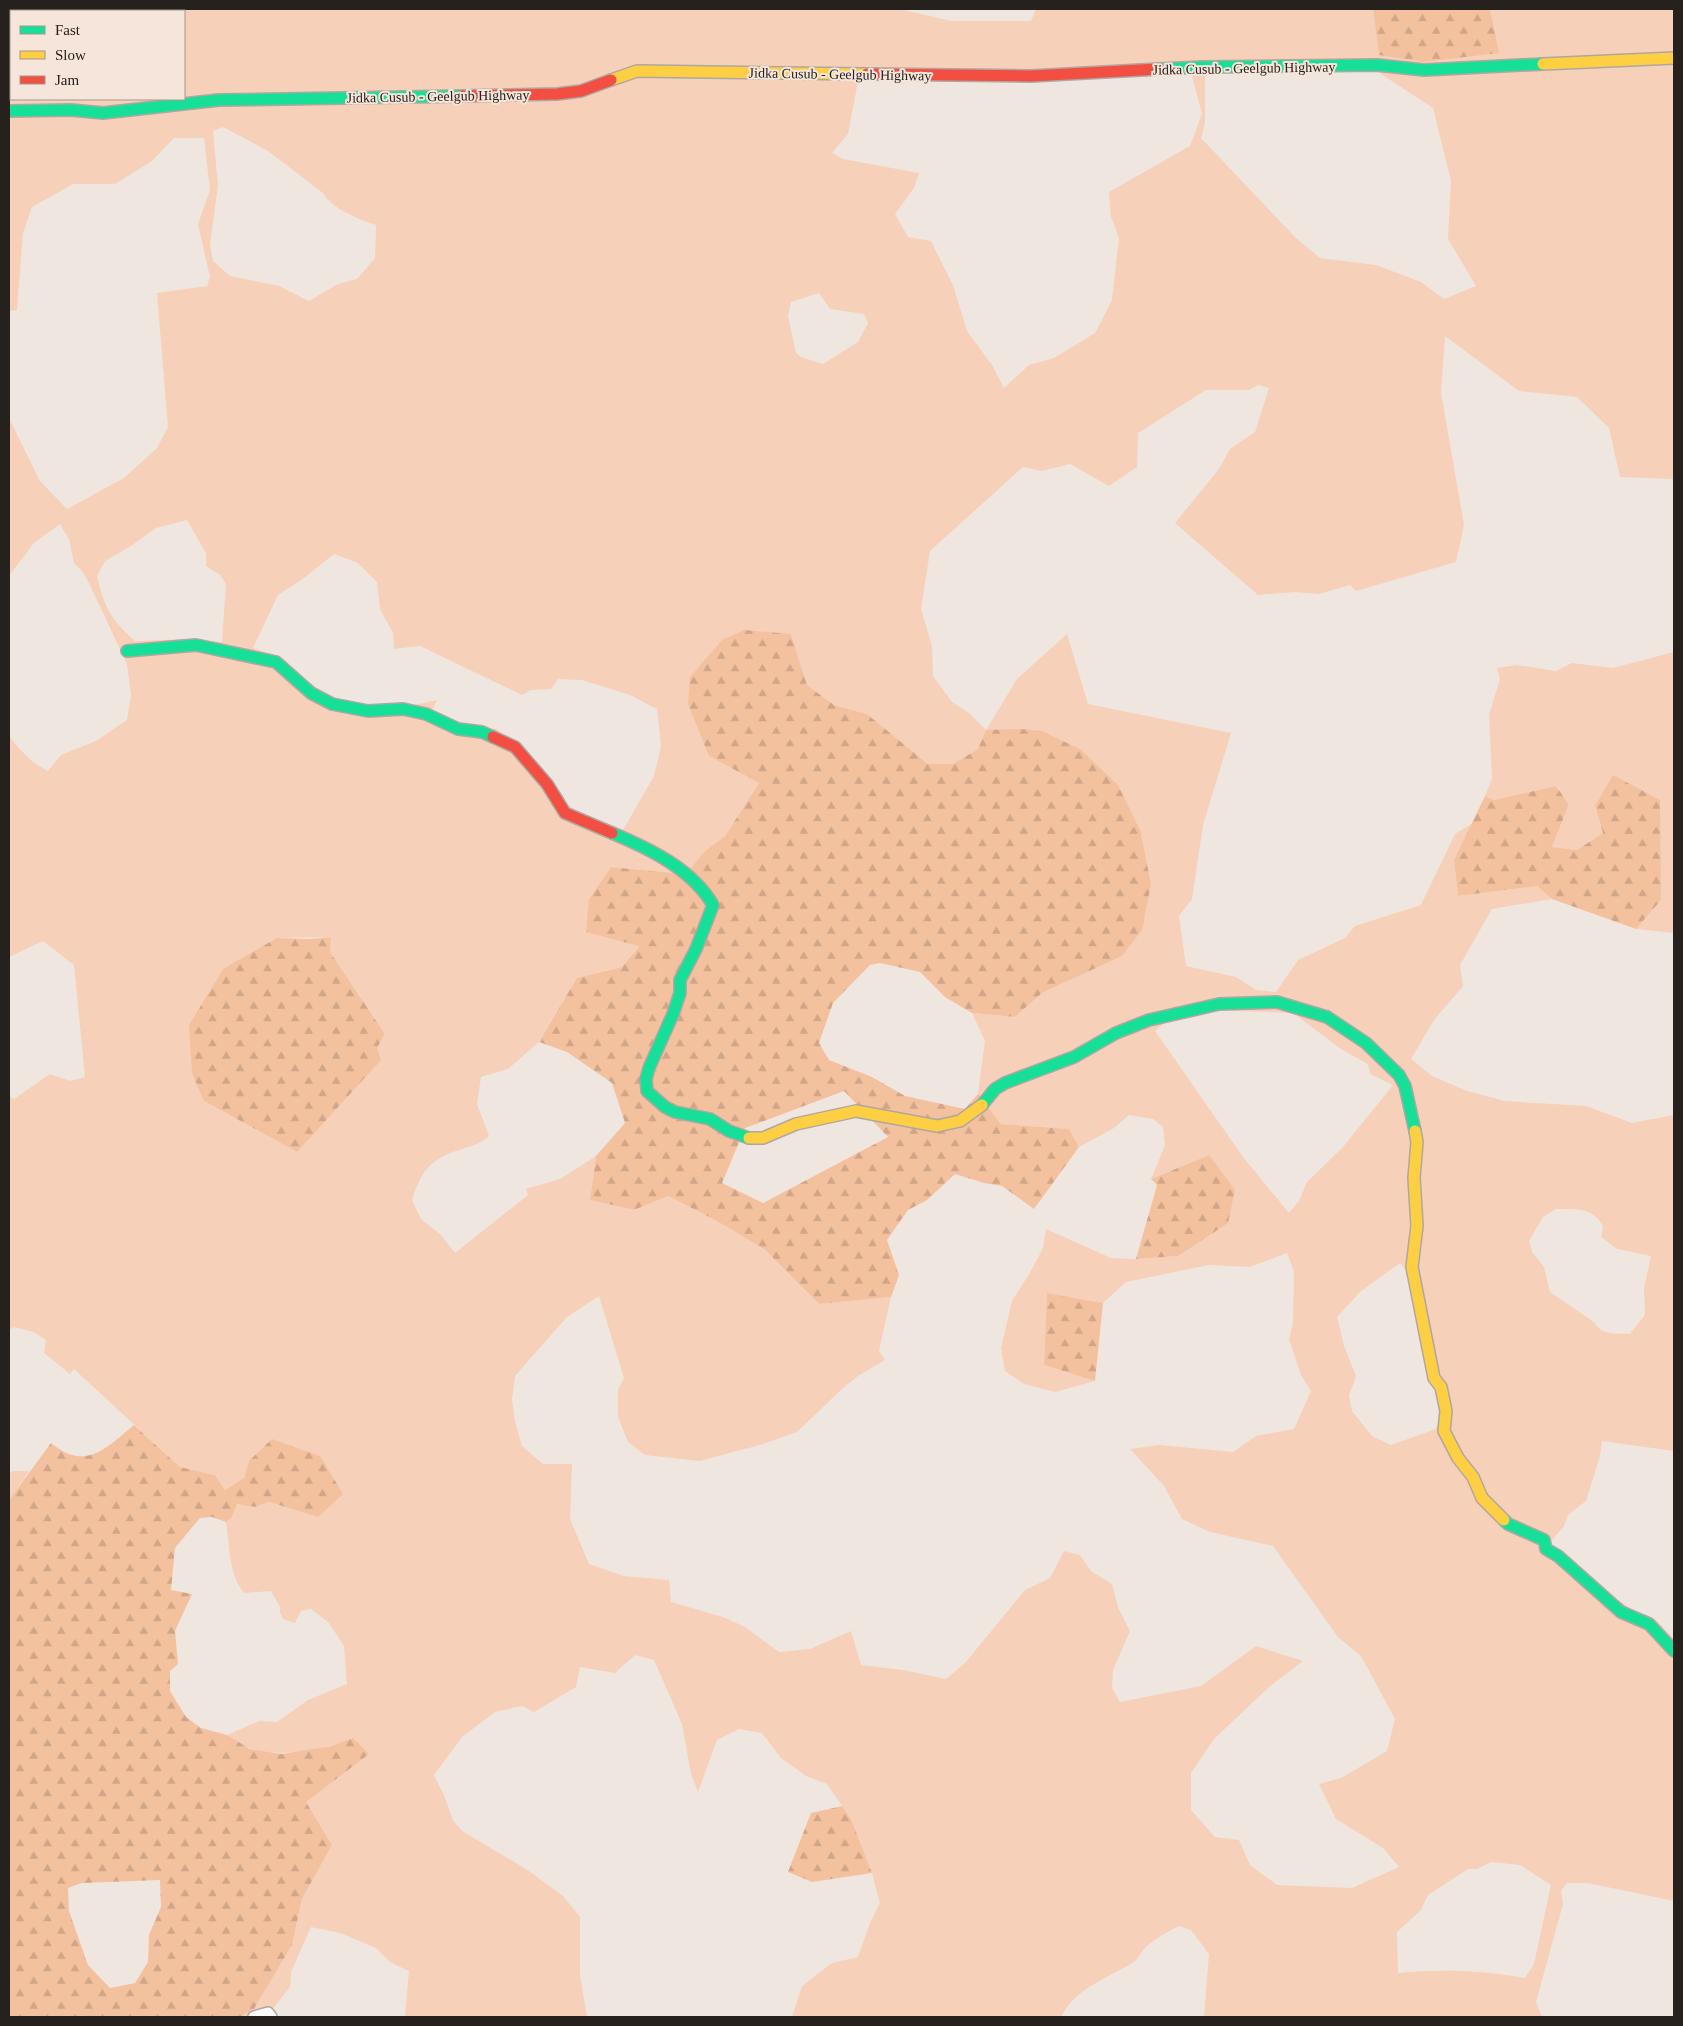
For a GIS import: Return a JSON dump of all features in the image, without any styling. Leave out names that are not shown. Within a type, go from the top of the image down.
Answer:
[{"type":"street","name":"Jidka Cusub - Geelgub Highway","points":[[9,111],[71,110],[103,113],[219,100],[557,94],[581,91],[636,71],[1031,76],[1203,67],[1377,65],[1424,70],[1674,58]]},
{"type":"street","points":[[127,651],[196,645],[276,662],[311,693],[332,704],[368,711],[403,709],[426,714],[458,729],[482,732],[514,747],[547,784],[565,813],[639,844],[679,868],[705,891],[713,905],[696,950],[680,980],[680,992],[673,1014],[649,1068],[646,1079],[647,1091],[665,1107],[675,1112],[710,1119],[740,1136],[752,1139],[764,1138],[796,1124],[856,1111],[925,1126],[960,1121],[980,1107],[995,1089],[1005,1083],[1074,1058],[1116,1033],[1141,1023],[1196,1008],[1219,1004],[1277,1002],[1327,1018],[1356,1035],[1399,1075],[1405,1086],[1417,1142],[1414,1178],[1417,1226],[1412,1267],[1434,1378],[1441,1387],[1446,1410],[1444,1430],[1458,1458],[1473,1477],[1482,1498],[1508,1524],[1544,1540],[1546,1549],[1558,1556],[1620,1612],[1649,1624],[1674,1651]]},
{"type":"street","points":[[254,2017],[268,2012],[271,2017]]},
{"type":"shaded area","points":[[9,9],[900,9],[951,21],[1031,21],[1036,9],[1373,9],[1379,54],[1498,53],[1490,9],[1674,9],[1674,479],[1620,477],[1609,428],[1577,397],[1519,391],[1445,336],[1441,392],[1464,525],[1456,562],[1356,591],[1350,585],[1319,594],[1295,592],[1258,595],[1175,523],[1219,469],[1230,449],[1255,432],[1269,388],[1258,385],[1249,390],[1206,390],[1138,433],[1137,467],[1109,486],[1070,464],[1042,471],[1023,467],[930,551],[921,609],[932,646],[933,676],[952,702],[969,713],[986,730],[1017,679],[1067,634],[1088,704],[1231,733],[1203,825],[1192,899],[1179,916],[1186,966],[1236,977],[1256,990],[1276,992],[1298,960],[1345,938],[1355,926],[1421,905],[1455,834],[1473,823],[1454,860],[1458,896],[1537,886],[1552,899],[1492,909],[1460,965],[1463,986],[1434,1020],[1411,1059],[1432,1076],[1467,1091],[1505,1101],[1586,1106],[1632,1123],[1674,1115],[1674,1451],[1602,1441],[1600,1456],[1586,1501],[1568,1515],[1564,1526],[1551,1541],[1553,1546],[1599,1587],[1631,1609],[1655,1619],[1674,1639],[1674,1901],[1588,1883],[1567,1883],[1561,1891],[1563,1904],[1536,2002],[1541,2015],[1547,2017],[1204,2017],[1209,1954],[1191,1930],[1179,1926],[1150,1944],[1134,1962],[1083,1991],[1067,2007],[1061,2017],[792,2017],[802,1986],[832,1963],[858,1957],[870,1923],[880,1903],[872,1873],[851,1819],[827,1784],[806,1776],[781,1758],[762,1733],[739,1729],[717,1740],[698,1792],[691,1774],[682,1724],[654,1660],[635,1655],[615,1673],[580,1667],[576,1687],[534,1712],[522,1706],[495,1712],[462,1737],[434,1775],[453,1820],[462,1831],[526,1869],[563,1896],[580,1917],[580,1975],[587,2017],[405,2017],[409,1971],[390,1962],[376,1948],[340,1933],[311,1927],[291,1972],[290,1987],[272,2010],[276,2017],[240,2017],[254,2009],[292,1945],[302,1899],[332,1845],[306,1802],[353,1739],[315,1749],[277,1753],[252,1749],[227,1735],[259,1721],[277,1722],[308,1700],[347,1684],[344,1646],[329,1623],[311,1609],[301,1611],[295,1623],[283,1619],[280,1607],[271,1591],[244,1593],[232,1568],[226,1522],[232,1517],[237,1504],[255,1507],[269,1502],[318,1517],[249,1461],[244,1478],[225,1490],[215,1475],[180,1467],[74,1369],[70,1374],[44,1353],[46,1340],[34,1332],[14,1327],[9,1330],[9,1096],[14,1099],[50,1074],[70,1081],[85,1077],[74,965],[43,941],[9,957],[9,736],[31,760],[48,771],[61,755],[96,741],[127,720],[131,695],[127,664],[89,583],[82,571],[74,563],[69,539],[60,524],[34,543],[9,576],[9,418],[40,481],[67,509],[124,478],[157,448],[168,427],[157,293],[207,286],[210,277],[198,224],[210,190],[204,138],[174,138],[152,161],[115,184],[73,184],[32,207],[23,233],[17,310],[9,311]],"holes":[[[1221,71],[1378,72],[1433,108],[1451,181],[1448,239],[1476,286],[1444,299],[1421,282],[1376,265],[1320,258],[1296,238],[1201,138],[1205,122],[1205,76]],[[1191,72],[1202,114],[1190,146],[1109,192],[1111,217],[1119,238],[1112,300],[1095,333],[1054,358],[1029,365],[1004,388],[992,365],[967,331],[953,285],[931,241],[908,237],[895,214],[914,188],[919,173],[843,159],[832,153],[848,134],[858,81]],[[223,127],[268,151],[323,193],[332,204],[354,217],[376,225],[375,258],[357,279],[338,284],[309,301],[279,286],[230,276],[213,261],[210,244],[218,186],[213,131]],[[819,293],[830,309],[864,314],[868,323],[858,342],[823,364],[801,357],[796,353],[788,316],[791,302]],[[187,520],[206,553],[206,566],[220,575],[226,584],[222,642],[187,639],[135,641],[114,619],[106,605],[97,576],[105,561],[131,546],[156,528]],[[334,554],[358,563],[377,582],[380,609],[393,633],[394,649],[420,646],[522,695],[531,690],[551,689],[558,679],[582,680],[630,695],[657,709],[661,746],[654,776],[623,830],[566,808],[516,743],[496,729],[458,725],[432,710],[437,700],[410,706],[347,704],[319,692],[271,654],[253,648],[278,595],[304,578]],[[791,634],[807,685],[834,705],[867,714],[928,764],[953,764],[978,749],[1122,956],[1042,993],[1015,1017],[972,1013],[985,1041],[978,1094],[1001,1124],[1069,1129],[1079,1147],[1114,1128],[1129,1115],[1153,1119],[1163,1127],[1165,1145],[1151,1179],[1209,1155],[1178,1256],[1136,1259],[1111,1258],[1046,1229],[1043,1248],[1012,1301],[1001,1348],[1005,1371],[1024,1384],[1055,1392],[1095,1381],[1044,1365],[1047,1293],[1103,1303],[1126,1282],[1209,1265],[1250,1267],[1287,1253],[1294,1271],[1293,1323],[1289,1339],[1301,1375],[1311,1391],[1294,1429],[1256,1436],[1233,1452],[1159,1445],[1130,1449],[1164,1486],[1182,1519],[1210,1532],[1273,1546],[1338,1637],[1361,1656],[1395,1719],[1387,1751],[1341,1778],[1319,1784],[1336,1819],[1383,1848],[1399,1867],[1352,1888],[1277,1885],[1250,1865],[1239,1840],[1215,1837],[1191,1810],[1191,1773],[1214,1739],[1269,1687],[1303,1661],[1256,1646],[1201,1686],[1120,1702],[1112,1688],[1113,1670],[1130,1631],[1118,1607],[1112,1584],[1091,1571],[1080,1555],[1064,1551],[1050,1578],[1025,1590],[965,1663],[946,1679],[903,1670],[861,1665],[851,1631],[810,1649],[779,1652],[745,1627],[723,1617],[671,1602],[669,1580],[624,1576],[589,1564],[570,1519],[572,1464],[543,1464],[522,1446],[515,1422],[512,1399],[515,1376],[567,1317],[599,1296],[624,1378],[618,1390],[618,1417],[628,1442],[645,1455],[699,1461],[760,1445],[797,1432],[843,1388],[858,1376],[885,1360],[879,1351],[891,1297],[819,1304],[764,1249],[715,1220],[668,1196],[634,1210],[590,1200],[596,1156],[560,1179],[526,1189],[528,1195],[455,1253],[441,1235],[421,1219],[412,1200],[424,1172],[436,1160],[478,1144],[489,1136],[477,1104],[481,1077],[508,1069],[539,1042],[577,978],[622,967],[639,945],[589,899],[611,867],[675,873],[690,869],[705,851],[725,836],[759,783],[709,756]],[[331,937],[330,952],[385,1034],[377,1048],[297,1152],[204,1101],[224,968],[277,938]],[[1213,1010],[1293,1013],[1341,1049],[1368,1064],[1370,1074],[1393,1085],[1343,1147],[1307,1182],[1299,1201],[1289,1213],[1243,1157],[1155,1031],[1166,1022]],[[1556,1209],[1577,1209],[1594,1215],[1603,1226],[1601,1237],[1617,1249],[1651,1256],[1644,1288],[1645,1315],[1630,1334],[1610,1333],[1601,1330],[1594,1322],[1550,1292],[1544,1267],[1532,1252],[1529,1241],[1543,1217]],[[1400,1263],[1408,1272],[1443,1406],[1436,1429],[1391,1445],[1372,1436],[1352,1411],[1349,1396],[1356,1376],[1344,1346],[1337,1317],[1361,1291]],[[1491,1862],[1520,1865],[1551,1885],[1534,1964],[1525,1978],[1462,1971],[1398,1973],[1397,1932],[1421,1910],[1428,1895],[1468,1869],[1477,1869]]]},
{"type":"shaded area","points":[[1674,652],[1674,933],[1636,929],[1661,900],[1595,806],[1603,833],[1577,850],[1552,847],[1569,804],[1557,786],[1494,800],[1485,796],[1492,779],[1489,715],[1500,679],[1497,668],[1517,665],[1556,671],[1572,663],[1613,668]]},
{"type":"shaded area","points":[[13,1471],[29,1471],[9,1500],[9,1474]]},
{"type":"green space","points":[[1373,9],[1490,9],[1499,53],[1423,62],[1379,55]]},
{"type":"green space","points":[[744,630],[791,634],[807,685],[834,705],[867,714],[928,764],[953,764],[978,749],[986,730],[1021,729],[1042,731],[1080,749],[1118,785],[1140,830],[1151,884],[1142,930],[1122,956],[1042,993],[1015,1017],[972,1013],[945,997],[920,972],[880,963],[870,965],[833,1003],[819,1043],[829,1060],[872,1077],[905,1096],[965,1109],[978,1094],[1001,1124],[1069,1129],[1079,1147],[1034,1209],[1002,1186],[984,1183],[955,1174],[927,1200],[908,1210],[887,1240],[899,1275],[891,1297],[819,1304],[764,1249],[715,1220],[668,1196],[634,1210],[590,1200],[596,1156],[625,1123],[612,1083],[567,1052],[539,1042],[577,978],[622,967],[639,946],[586,932],[589,899],[611,867],[675,873],[690,869],[705,851],[725,836],[759,783],[709,756],[688,704],[690,677],[722,640]],"holes":[[[844,1091],[888,1137],[763,1203],[722,1183],[745,1128]]]},
{"type":"green space","points":[[1613,775],[1660,800],[1661,900],[1636,929],[1552,899],[1537,886],[1458,896],[1454,860],[1485,796],[1494,800],[1556,786],[1569,804],[1552,847],[1577,850],[1603,833],[1595,806]]},
{"type":"green space","points":[[331,937],[330,952],[385,1034],[377,1048],[381,1060],[297,1152],[204,1101],[192,1073],[189,1025],[224,968],[277,938],[309,939]]},
{"type":"green space","points":[[1209,1155],[1235,1190],[1228,1223],[1178,1256],[1136,1259],[1157,1185],[1151,1179]]},
{"type":"green space","points":[[1047,1293],[1103,1303],[1095,1381],[1044,1365]]},
{"type":"green space","points":[[134,1425],[180,1467],[215,1475],[225,1490],[244,1478],[249,1461],[272,1439],[320,1456],[343,1494],[318,1517],[269,1502],[255,1507],[237,1504],[232,1517],[226,1522],[212,1517],[200,1518],[175,1548],[171,1590],[192,1594],[175,1631],[178,1664],[170,1671],[170,1691],[186,1717],[201,1728],[227,1735],[250,1749],[282,1754],[331,1746],[353,1738],[369,1754],[306,1802],[332,1845],[302,1899],[292,1945],[254,2009],[240,2017],[9,2017],[9,1500],[51,1443],[75,1456],[95,1454],[114,1442]],"holes":[[[160,1880],[161,1907],[149,1935],[148,1962],[135,1983],[110,1988],[88,1965],[69,1911],[68,1888],[82,1883]]]},
{"type":"green space","points":[[842,1806],[851,1819],[872,1873],[812,1882],[788,1872],[811,1813]]},
{"type":"traffic: fast","points":[[1159,69],[1377,65],[1424,70],[1543,64]]},
{"type":"traffic: fast","points":[[9,111],[71,110],[103,113],[219,100],[462,96]]},
{"type":"traffic: fast","points":[[127,651],[196,645],[276,662],[311,693],[332,704],[368,711],[403,709],[426,714],[458,729],[482,732],[493,737]]},
{"type":"traffic: fast","points":[[612,833],[655,853],[682,871],[694,881],[713,905],[696,949],[680,980],[680,993],[673,1014],[649,1068],[646,1079],[647,1091],[665,1107],[675,1112],[710,1119],[729,1131],[749,1138]]},
{"type":"traffic: fast","points":[[982,1105],[995,1089],[1005,1083],[1074,1057],[1116,1033],[1149,1020],[1219,1004],[1277,1002],[1327,1017],[1366,1043],[1399,1075],[1405,1086],[1415,1131]]},
{"type":"traffic: fast","points":[[1504,1520],[1508,1524],[1544,1540],[1546,1549],[1558,1556],[1621,1612],[1649,1624],[1674,1651]]},
{"type":"traffic: slow","points":[[1543,64],[1674,58]]},
{"type":"traffic: slow","points":[[611,80],[637,71],[867,74]]},
{"type":"traffic: slow","points":[[749,1138],[763,1138],[796,1124],[856,1111],[937,1126],[960,1121],[982,1105]]},
{"type":"traffic: slow","points":[[1415,1131],[1417,1142],[1414,1178],[1417,1226],[1412,1267],[1434,1378],[1441,1387],[1446,1411],[1444,1431],[1458,1458],[1473,1477],[1482,1498],[1504,1520]]},
{"type":"traffic: jam","points":[[867,74],[1031,76],[1159,69]]},
{"type":"traffic: jam","points":[[462,96],[557,94],[581,91],[611,80]]},
{"type":"traffic: jam","points":[[493,737],[515,747],[547,784],[565,813],[612,833]]}]
